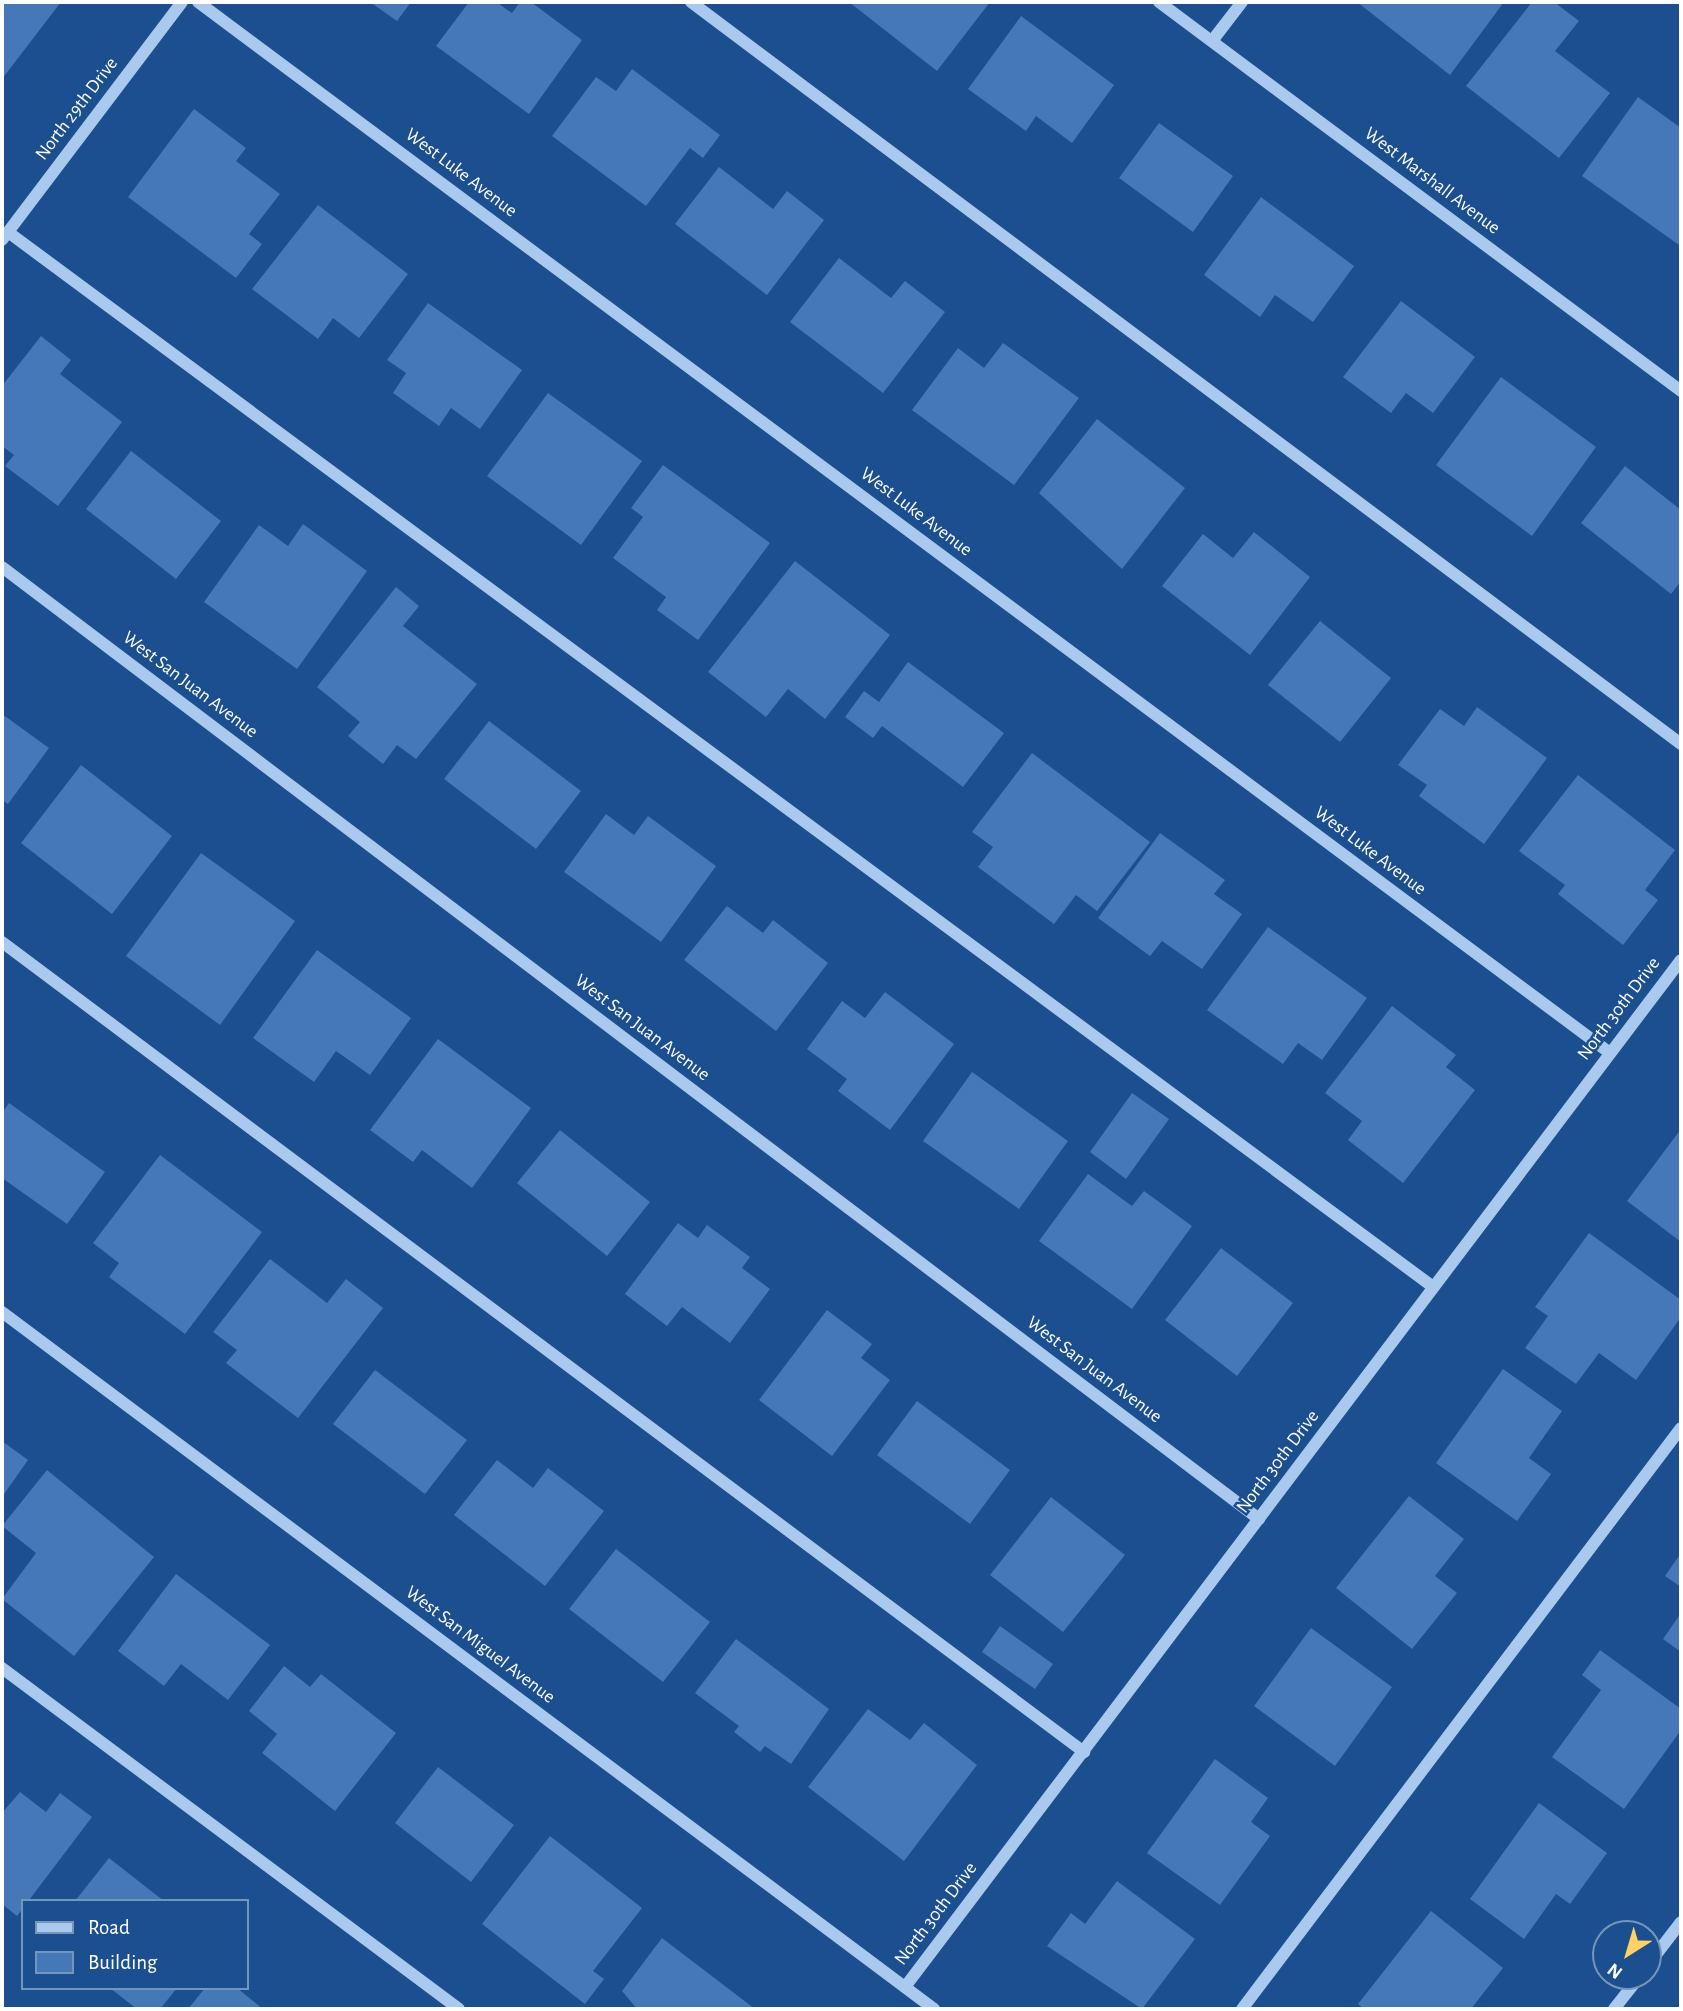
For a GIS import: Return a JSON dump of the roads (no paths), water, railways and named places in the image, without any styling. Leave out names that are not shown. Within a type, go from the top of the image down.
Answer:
[{"type":"street","name":"North 29th Drive","points":[[5,236],[182,2]]},
{"type":"street","name":"West Luke Avenue","points":[[198,2],[1610,1054]]},
{"type":"street","points":[[691,2],[1681,744]]},
{"type":"street","name":"West Marshall Avenue","points":[[1159,2],[1681,391]]},
{"type":"street","points":[[1212,41],[1242,2]]},
{"type":"street","points":[[5,236],[1433,1287]]},
{"type":"street","name":"West San Juan Avenue","points":[[2,567],[1259,1519]]},
{"type":"street","points":[[2,942],[1084,1752]]},
{"type":"street","name":"North 30th Drive","points":[[905,1987],[1681,960]]},
{"type":"street","name":"West San Miguel Avenue","points":[[2,1312],[934,2009]]},
{"type":"street","points":[[1242,2009],[1681,1428]]},
{"type":"street","points":[[2,1668],[459,2009]]},
{"type":"street","points":[[1662,1947],[1681,1922]]},
{"type":"street","points":[[1614,2009],[1629,1990]]}]
